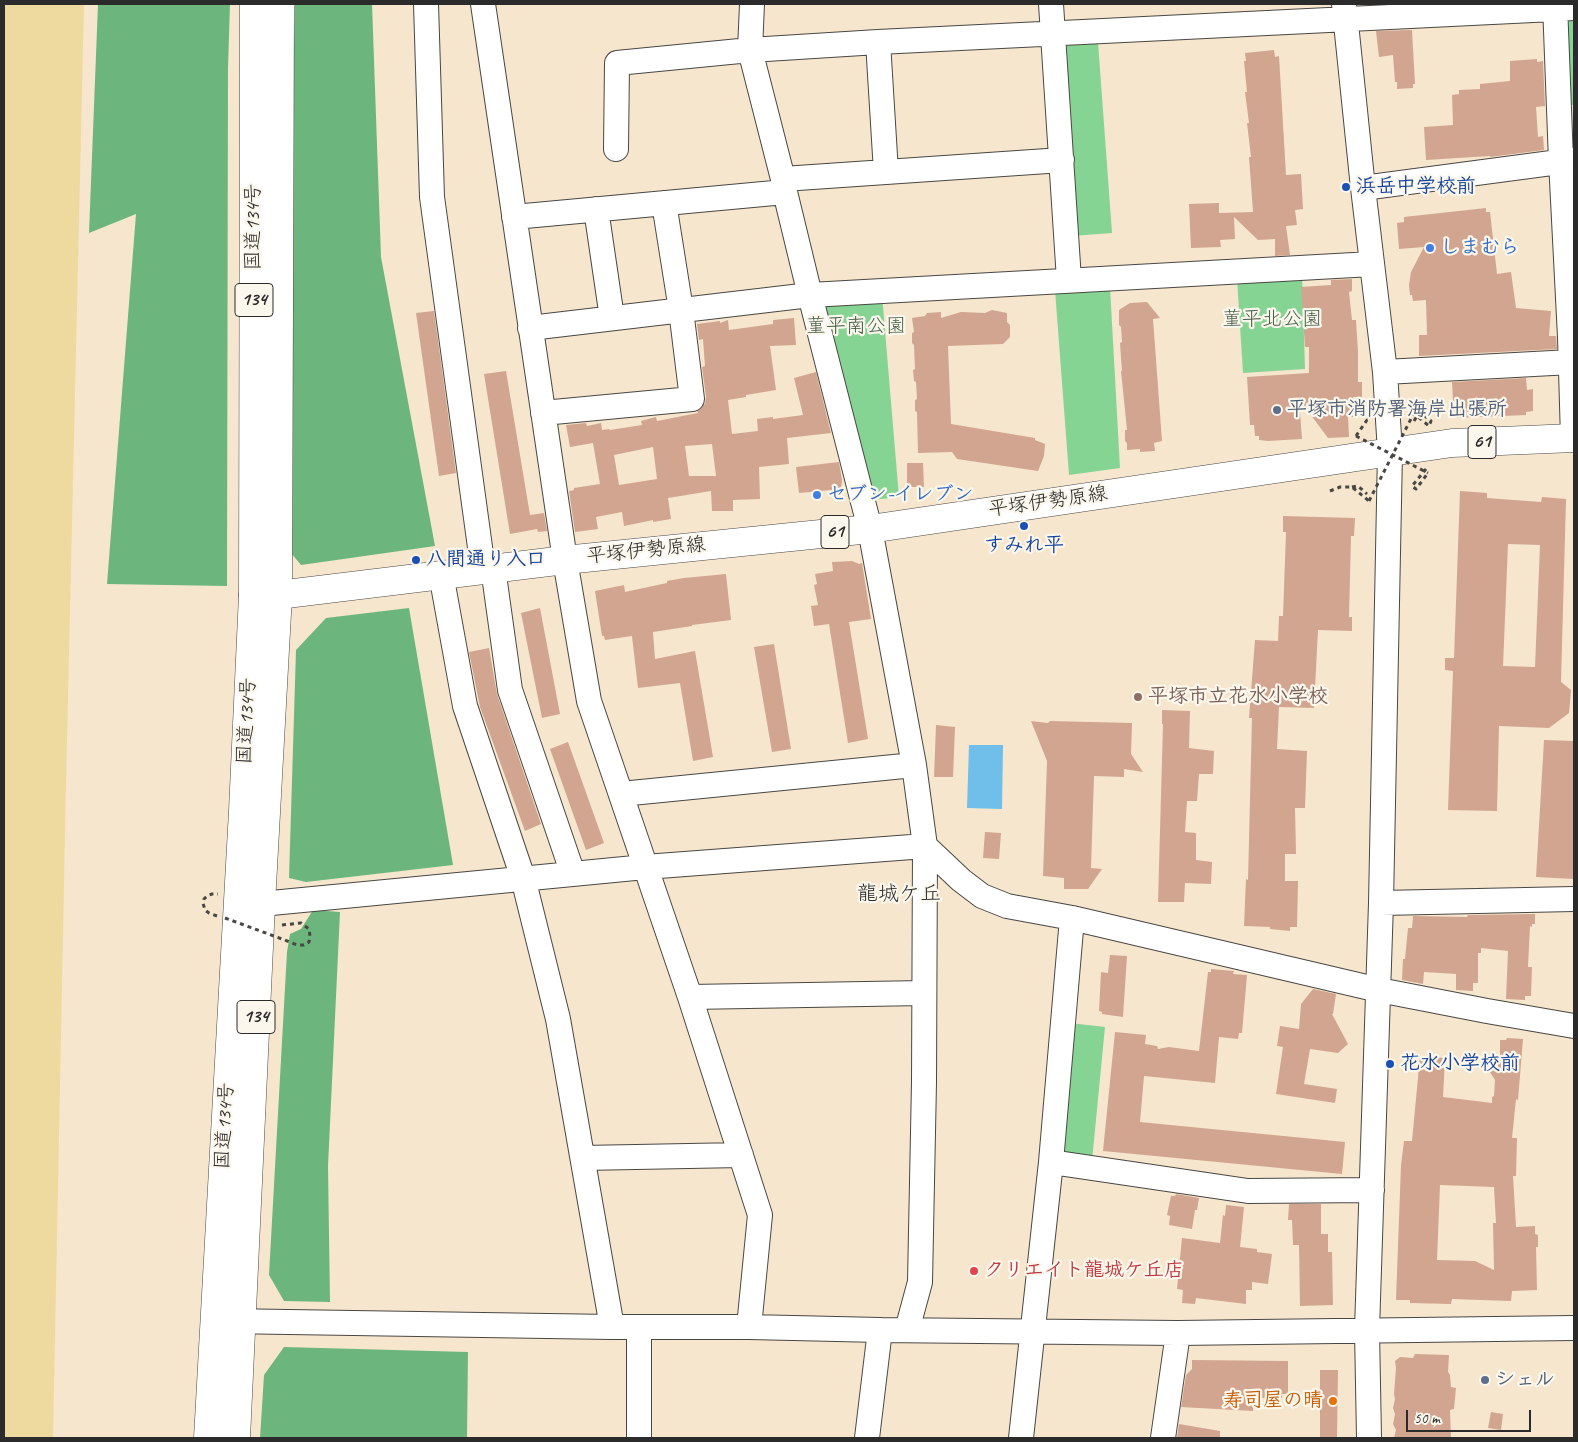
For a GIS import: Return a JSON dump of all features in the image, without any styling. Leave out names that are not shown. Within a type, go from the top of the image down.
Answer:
[{"type":"main road","name":"国道134号","points":[[208,1438],[242,821],[266,595],[254,4]]},
{"type":"main road","name":"国道134号","points":[[236,1438],[261,904],[266,595],[280,4]]},
{"type":"main road","name":"平塚伊勢原線","points":[[266,595],[488,568],[870,529],[1452,443],[1574,438]]},
{"type":"street","points":[[426,4],[432,197],[488,568],[510,690],[573,874]]},
{"type":"street","points":[[487,4],[530,328],[565,560],[589,701],[690,997],[760,1215],[749,1327]]},
{"type":"street","points":[[752,4],[750,50],[870,529],[914,765],[925,846],[920,1282],[907,1330]]},
{"type":"street","points":[[1051,4],[1070,280]]},
{"type":"street","points":[[616,149],[617,63],[750,50],[1053,32],[1345,11],[1562,7],[1574,438]]},
{"type":"street","points":[[1345,11],[1363,188],[1385,372],[1391,453],[1379,990],[1367,1330],[1369,1438]]},
{"type":"street","points":[[878,42],[886,172]]},
{"type":"street","points":[[514,217],[664,203],[886,172],[1062,160]]},
{"type":"street","points":[[1363,188],[1567,161]]},
{"type":"street","points":[[543,413],[692,400],[681,310],[664,203]]},
{"type":"street","points":[[596,209],[612,318]]},
{"type":"street","points":[[530,328],[810,295],[1372,264]]},
{"type":"street","points":[[1385,372],[1571,362]]},
{"type":"street","points":[[441,574],[465,706],[523,878],[558,1020],[612,1327]]},
{"type":"street","points":[[621,794],[914,765]]},
{"type":"street","points":[[261,904],[645,867],[925,846],[961,880],[982,896],[1007,906],[1072,918],[1379,990],[1574,1026]]},
{"type":"street","points":[[1381,903],[1574,899]]},
{"type":"street","points":[[1021,1438],[1051,1162],[1072,918]]},
{"type":"street","points":[[690,997],[924,994]]},
{"type":"street","points":[[583,1158],[741,1156]]},
{"type":"street","points":[[1051,1162],[1248,1191],[1372,1190]]},
{"type":"street","points":[[214,1321],[1178,1333],[1574,1328]]},
{"type":"street","points":[[639,1327],[639,1438]]},
{"type":"street","points":[[867,1438],[880,1330]]},
{"type":"street","points":[[1163,1438],[1178,1333]]},
{"type":"path","points":[[1352,487],[1369,501],[1391,453],[1416,409],[1431,421],[1429,426],[1417,416],[1414,421]]},
{"type":"path","points":[[1366,429],[1371,421],[1366,420],[1356,436],[1428,473],[1416,489],[1412,486],[1421,475]]},
{"type":"path","points":[[1330,491],[1340,487],[1358,486],[1368,494]]},
{"type":"path","points":[[218,894],[212,894],[204,899],[204,910],[209,914],[225,918],[297,945],[304,945],[308,942],[310,936],[309,929],[301,923],[281,925]]},
{"type":"green space","points":[[98,4],[230,4],[228,68],[227,586],[107,584],[136,214],[89,233]]},
{"type":"green space","points":[[295,4],[372,4],[381,257],[435,546],[301,565],[286,547],[284,445]]},
{"type":"green space","points":[[1566,17],[1574,17],[1574,105],[1565,105]]},
{"type":"green space","points":[[1059,41],[1098,42],[1112,233],[1072,236]]},
{"type":"green space","name":"菫平北公園","points":[[1302,273],[1305,369],[1243,373],[1237,278]]},
{"type":"green space","points":[[1110,287],[1120,468],[1069,475],[1055,290]]},
{"type":"green space","name":"菫平南公園","points":[[882,295],[899,497],[872,500],[820,299]]},
{"type":"green space","points":[[409,608],[453,865],[306,882],[289,878],[296,650],[326,618]]},
{"type":"green space","points":[[313,910],[340,912],[328,1166],[330,1302],[284,1301],[269,1275],[287,952],[290,934],[301,929]]},
{"type":"green space","points":[[1070,1023],[1105,1027],[1092,1161],[1057,1162]]},
{"type":"green space","points":[[284,1347],[468,1352],[467,1438],[260,1438],[264,1375]]},
{"type":"sand","points":[[4,4],[84,4],[53,1438],[4,1438]]},
{"type":"water","points":[[969,745],[1003,745],[1002,809],[967,808]]},
{"type":"building","points":[[1412,30],[1415,84],[1413,84],[1413,88],[1397,89],[1393,55],[1379,57],[1376,31]]},
{"type":"building","points":[[1274,50],[1275,57],[1279,56],[1286,175],[1301,174],[1303,209],[1295,210],[1297,225],[1286,226],[1290,255],[1275,256],[1275,239],[1258,240],[1234,217],[1235,239],[1220,240],[1221,247],[1191,248],[1189,204],[1219,203],[1219,213],[1253,212],[1249,157],[1251,157],[1247,123],[1249,123],[1245,92],[1247,92],[1245,53]]},
{"type":"building","points":[[1537,59],[1537,62],[1543,61],[1545,106],[1536,107],[1538,137],[1543,136],[1544,150],[1490,157],[1426,160],[1424,127],[1453,125],[1452,95],[1459,94],[1459,90],[1480,89],[1480,84],[1510,81],[1510,61]]},
{"type":"building","points":[[1486,208],[1486,212],[1490,212],[1497,274],[1511,272],[1516,308],[1551,311],[1549,336],[1556,336],[1557,349],[1419,356],[1419,335],[1427,335],[1426,300],[1413,301],[1409,285],[1411,272],[1424,247],[1399,249],[1397,223],[1404,222],[1404,217]]},
{"type":"building","points":[[1352,279],[1352,291],[1349,292],[1352,320],[1356,320],[1358,382],[1362,382],[1362,397],[1353,397],[1354,417],[1348,417],[1349,437],[1328,438],[1299,399],[1302,439],[1259,440],[1259,436],[1255,436],[1254,425],[1250,425],[1247,377],[1309,373],[1309,347],[1305,347],[1301,287],[1331,285],[1331,280]]},
{"type":"building","points":[[1147,302],[1160,318],[1153,319],[1162,441],[1154,443],[1155,451],[1140,452],[1140,449],[1127,450],[1127,443],[1125,441],[1125,430],[1127,430],[1121,371],[1120,343],[1122,342],[1119,310],[1130,303]]},
{"type":"building","points":[[992,310],[1007,313],[1010,337],[1003,344],[948,346],[951,424],[1035,438],[1035,440],[1045,444],[1044,456],[1038,471],[957,459],[952,452],[918,453],[912,318],[925,316],[927,313],[941,312],[941,318],[961,312],[985,313]]},
{"type":"building","points":[[434,311],[456,473],[439,476],[416,313]]},
{"type":"building","points":[[794,318],[796,345],[770,346],[776,390],[728,400],[732,434],[758,431],[757,419],[803,415],[794,378],[816,372],[831,433],[787,438],[789,464],[759,467],[760,499],[733,500],[733,511],[712,511],[711,491],[668,498],[671,519],[653,522],[653,520],[624,526],[622,512],[596,517],[598,529],[575,532],[569,491],[574,490],[574,488],[600,484],[593,443],[570,447],[566,425],[586,423],[587,426],[601,423],[602,430],[610,430],[642,425],[641,421],[656,417],[657,421],[698,413],[697,411],[705,404],[706,397],[702,367],[705,366],[703,339],[699,340],[697,324],[720,321],[720,323],[728,320],[729,330],[773,324],[773,320]],"holes":[[[712,444],[716,476],[689,476],[685,446]],[[653,447],[657,479],[619,485],[614,455]]]},
{"type":"building","points":[[506,371],[530,515],[544,513],[547,531],[538,532],[537,529],[510,534],[484,374]]},
{"type":"building","points":[[1526,378],[1527,390],[1533,389],[1533,411],[1526,412],[1526,415],[1454,418],[1452,382]]},
{"type":"building","points":[[839,462],[842,480],[841,489],[799,493],[796,467]]},
{"type":"building","points":[[907,463],[923,463],[924,487],[907,487]]},
{"type":"building","points":[[1460,491],[1487,493],[1487,498],[1541,502],[1542,497],[1566,499],[1561,682],[1571,690],[1569,713],[1549,728],[1499,726],[1497,811],[1448,810],[1453,671],[1445,670],[1445,658],[1454,658]],"holes":[[[1508,544],[1540,545],[1535,667],[1503,666]]]},
{"type":"building","points":[[1283,516],[1355,518],[1354,536],[1351,536],[1349,617],[1352,617],[1352,631],[1318,630],[1314,708],[1279,707],[1277,749],[1307,751],[1305,808],[1295,808],[1296,854],[1285,854],[1285,881],[1298,881],[1297,927],[1290,927],[1290,931],[1270,929],[1270,927],[1244,926],[1246,879],[1248,880],[1252,718],[1249,718],[1255,640],[1278,641],[1279,616],[1283,616],[1286,532],[1283,532]]},
{"type":"building","points":[[852,561],[859,564],[862,563],[871,619],[849,622],[868,739],[848,743],[829,624],[814,626],[811,606],[818,605],[814,585],[817,584],[815,574],[833,571],[832,562]]},
{"type":"building","points":[[726,574],[731,620],[653,632],[655,659],[695,651],[713,757],[693,761],[680,683],[638,688],[632,636],[605,640],[604,636],[602,636],[595,591],[624,585],[625,592],[667,583],[667,581]]},
{"type":"building","points":[[540,608],[560,714],[542,718],[521,613]]},
{"type":"building","points":[[774,644],[791,749],[772,752],[754,647]]},
{"type":"building","points":[[489,648],[497,694],[541,824],[525,831],[480,707],[469,652]]},
{"type":"building","points":[[1162,710],[1190,711],[1189,748],[1214,751],[1213,774],[1199,774],[1197,801],[1187,801],[1185,832],[1196,833],[1196,860],[1212,862],[1211,884],[1185,883],[1184,902],[1158,902]]},
{"type":"building","points":[[1031,721],[1048,723],[1050,721],[1132,723],[1131,754],[1143,772],[1124,769],[1124,777],[1094,776],[1091,868],[1102,869],[1088,889],[1064,889],[1064,878],[1043,876],[1047,761]]},
{"type":"building","points":[[936,725],[955,727],[953,777],[934,777]]},
{"type":"building","points":[[1544,740],[1574,741],[1574,879],[1536,877]]},
{"type":"building","points":[[568,742],[604,843],[586,850],[550,749]]},
{"type":"building","points":[[985,832],[1001,833],[999,859],[983,858]]},
{"type":"building","points":[[1535,914],[1535,924],[1532,924],[1532,927],[1530,926],[1528,967],[1532,967],[1531,996],[1525,996],[1525,1000],[1506,999],[1508,951],[1481,948],[1481,953],[1478,953],[1478,983],[1473,983],[1473,991],[1456,990],[1456,974],[1424,972],[1423,984],[1402,980],[1408,928],[1412,928],[1413,916],[1467,917],[1468,915]]},
{"type":"building","points":[[1110,955],[1127,956],[1123,1017],[1102,1014],[1099,1011],[1101,972],[1108,973]]},
{"type":"building","points":[[1211,969],[1234,971],[1233,974],[1247,975],[1242,1033],[1239,1033],[1238,1039],[1219,1037],[1215,1083],[1144,1076],[1140,1122],[1345,1142],[1342,1174],[1103,1151],[1115,1032],[1146,1035],[1145,1044],[1157,1046],[1158,1049],[1169,1047],[1199,1051],[1208,972],[1211,972]]},
{"type":"building","points":[[1313,989],[1336,994],[1332,1014],[1348,1044],[1338,1053],[1310,1049],[1304,1084],[1337,1089],[1335,1103],[1276,1094],[1283,1047],[1277,1046],[1280,1026],[1299,1029],[1301,1004]]},
{"type":"building","points":[[1507,1038],[1523,1039],[1518,1100],[1516,1099],[1512,1138],[1517,1138],[1516,1176],[1513,1176],[1516,1227],[1535,1226],[1535,1234],[1538,1235],[1538,1247],[1536,1247],[1537,1290],[1512,1291],[1511,1301],[1452,1299],[1451,1304],[1410,1303],[1410,1300],[1396,1300],[1401,1165],[1404,1141],[1412,1141],[1420,1056],[1445,1058],[1443,1097],[1492,1103],[1495,1080],[1488,1069],[1498,1068],[1498,1063],[1500,1062],[1500,1040],[1506,1040]],"holes":[[[1440,1185],[1494,1187],[1496,1223],[1493,1223],[1494,1270],[1475,1261],[1437,1260]]]},
{"type":"building","points":[[1176,1194],[1199,1198],[1192,1229],[1169,1225],[1170,1216],[1167,1215],[1171,1196]]},
{"type":"building","points":[[1289,1204],[1321,1204],[1321,1234],[1328,1234],[1328,1252],[1332,1252],[1333,1305],[1300,1306],[1299,1245],[1293,1245],[1292,1220],[1288,1220]]},
{"type":"building","points":[[1226,1205],[1244,1207],[1240,1247],[1257,1249],[1257,1252],[1272,1254],[1268,1284],[1252,1282],[1252,1290],[1246,1290],[1246,1304],[1196,1298],[1195,1304],[1182,1303],[1183,1290],[1177,1289],[1182,1238],[1220,1243]]},
{"type":"building","points":[[1415,1354],[1449,1355],[1448,1372],[1451,1387],[1456,1388],[1454,1409],[1450,1410],[1451,1438],[1394,1438],[1396,1430],[1393,1424],[1395,1414],[1393,1408],[1395,1399],[1395,1361],[1400,1357],[1413,1358]]},
{"type":"building","points":[[1192,1360],[1288,1361],[1288,1394],[1282,1394],[1282,1398],[1254,1398],[1253,1411],[1181,1407],[1186,1375],[1192,1369]]},
{"type":"building","points":[[1320,1370],[1338,1370],[1337,1437],[1320,1437]]},
{"type":"building","points":[[1491,1412],[1503,1414],[1501,1430],[1488,1428]]},
{"type":"building","points":[[1179,1424],[1220,1431],[1220,1438],[1177,1438]]},
{"type":"place","name":"浜岳中学校前","points":[[1346,187]]},
{"type":"place","name":"しまむら","points":[[1430,248]]},
{"type":"place","name":"平塚市消防署海岸出張所","points":[[1277,410]]},
{"type":"place","name":"セブン-イレブン","points":[[817,495]]},
{"type":"place","name":"すみれ平","points":[[1024,526]]},
{"type":"place","name":"八間通り入口","points":[[416,560]]},
{"type":"place","name":"平塚市立花水小学校","points":[[1138,697]]},
{"type":"place","name":"花水小学校前","points":[[1390,1064]]},
{"type":"place","name":"クリエイト龍城ケ丘店","points":[[974,1271]]},
{"type":"place","name":"シェル","points":[[1485,1380]]},
{"type":"place","name":"寿司屋の晴","points":[[1333,1401]]},
{"type":"district","name":"龍城ケ丘","points":[[899,894]]}]
